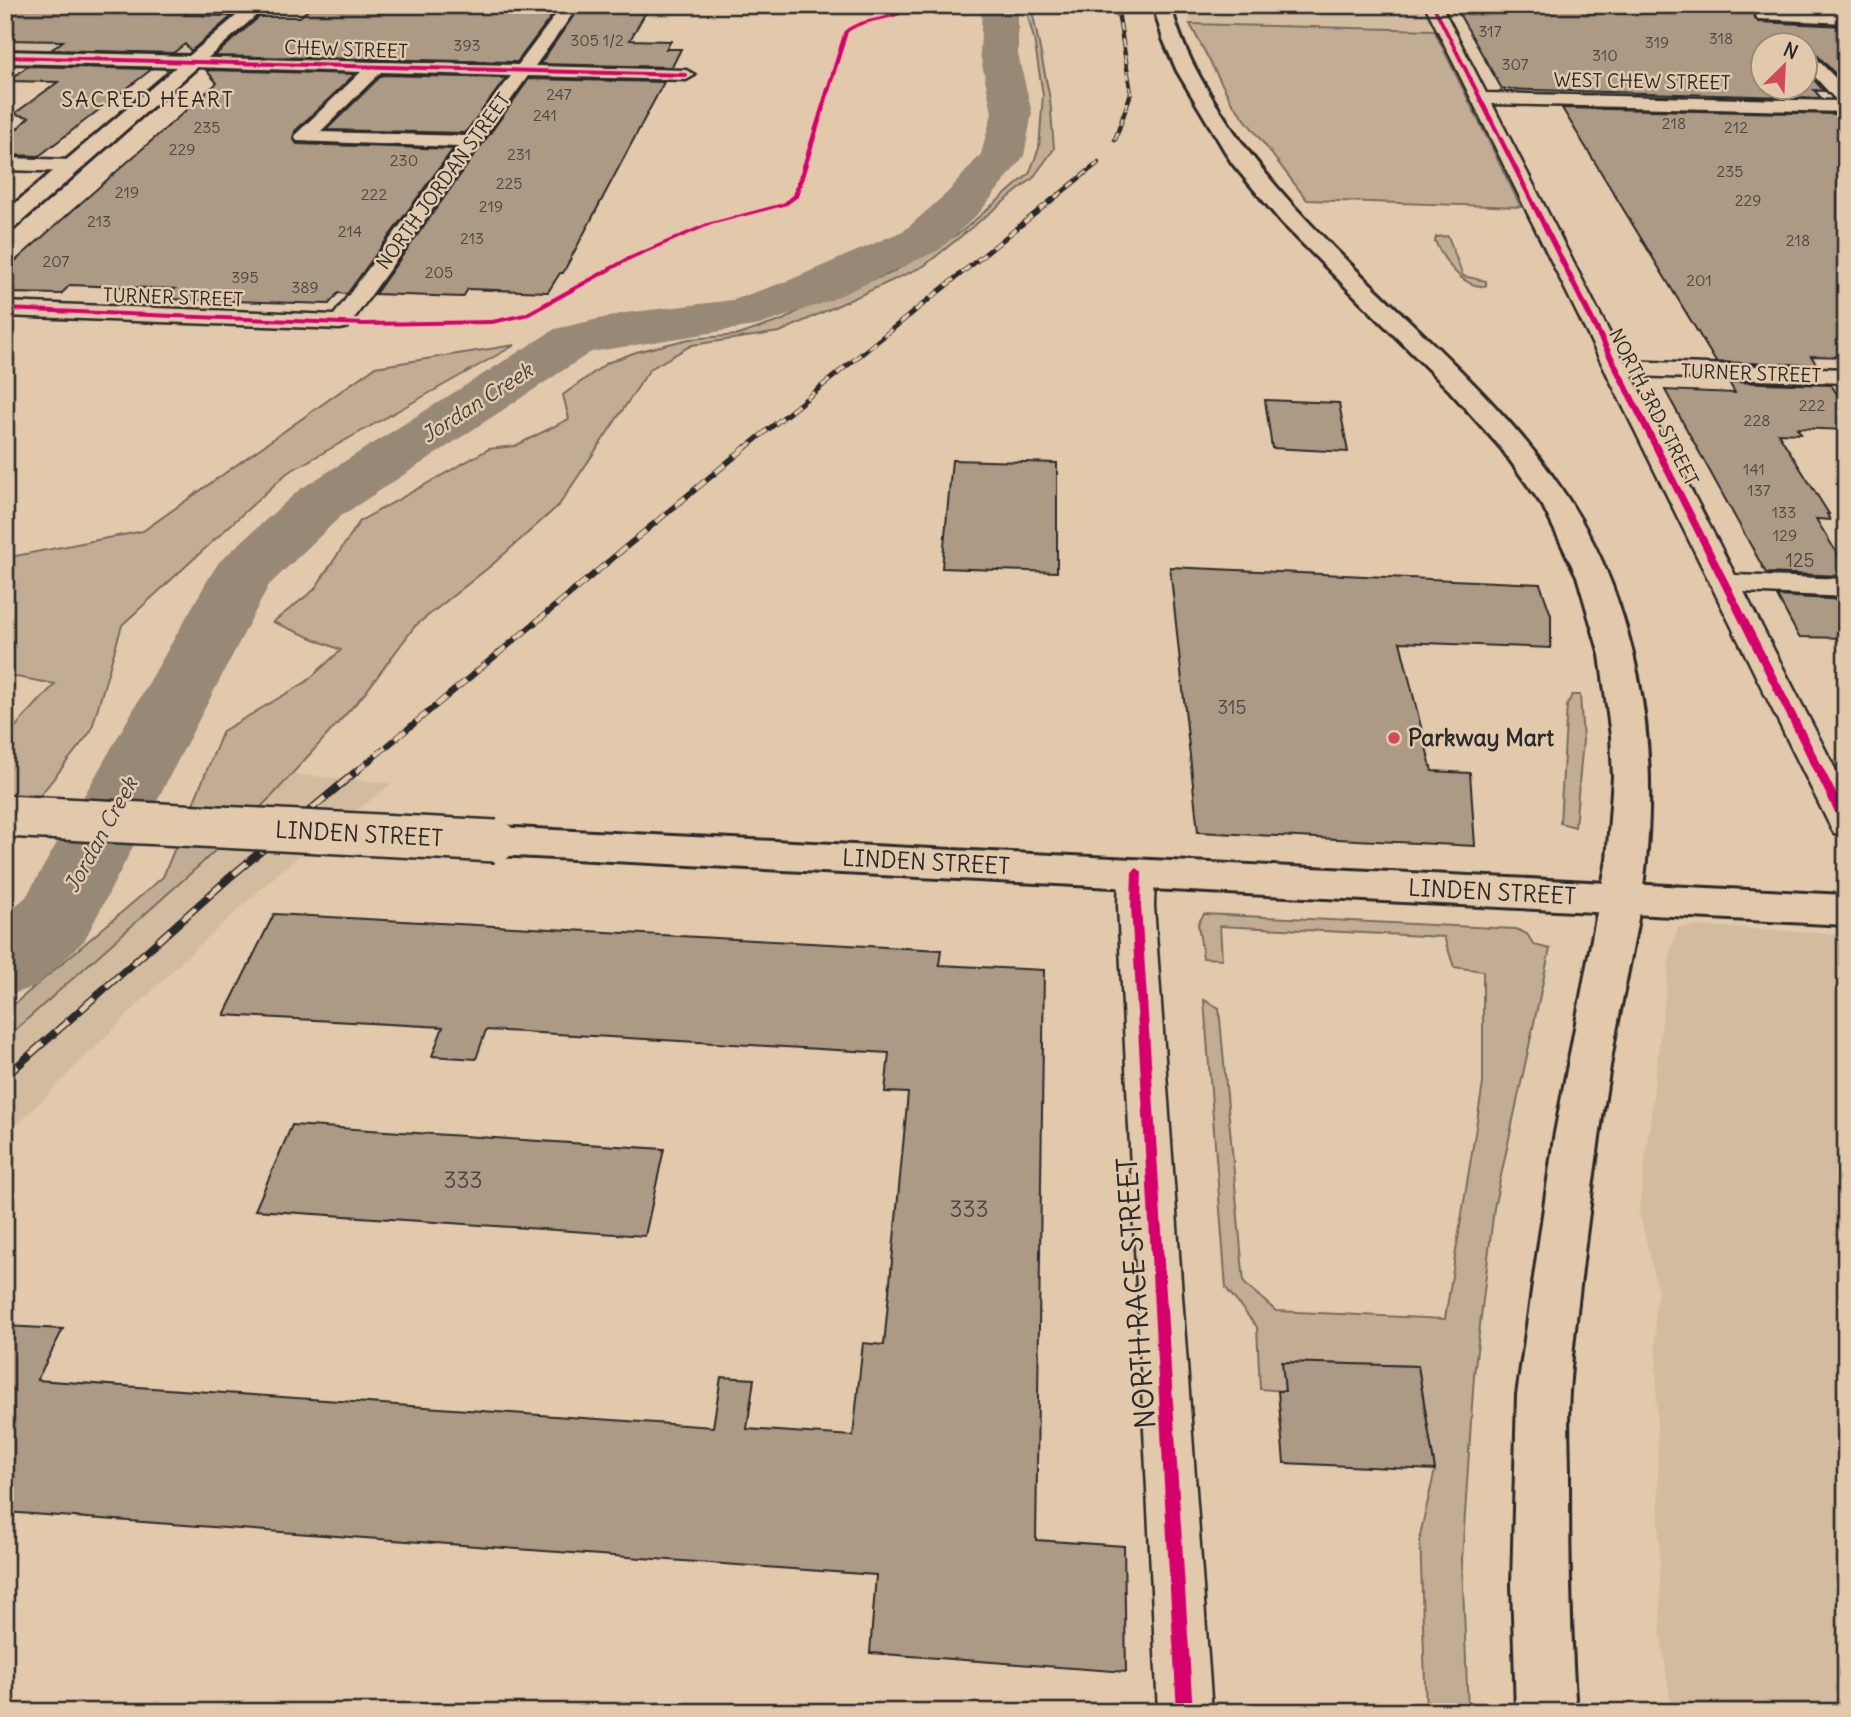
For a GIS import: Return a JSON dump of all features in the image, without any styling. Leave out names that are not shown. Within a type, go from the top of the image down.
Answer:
[{"type":"main road","points":[[5,223],[260,5]]},
{"type":"main road","points":[[1162,5],[1175,48],[1217,128],[1241,162],[1286,215],[1487,412],[1554,499],[1593,577],[1608,620],[1623,682],[1630,749],[1630,821],[1621,899],[1596,1019],[1575,1144],[1544,1389],[1540,1599],[1546,1712]]},
{"type":"main road","name":"CHEW STREET","points":[[5,57],[192,62]]},
{"type":"main road","name":"LINDEN STREET","points":[[5,816],[1846,910]]},
{"type":"street","name":"NORTH JORDAN STREET","points":[[340,322],[571,5]]},
{"type":"street","name":"NORTH 3RD STREET","points":[[1433,5],[1846,824]]},
{"type":"street","points":[[1759,10],[1846,18]]},
{"type":"street","points":[[1759,10],[1780,32]]},
{"type":"street","name":"CHEW STREET","points":[[192,62],[686,75]]},
{"type":"street","points":[[376,67],[304,137],[471,142]]},
{"type":"street","points":[[1820,73],[1846,100]]},
{"type":"street","name":"WEST CHEW STREET","points":[[1478,98],[1846,107]]},
{"type":"street","points":[[5,164],[73,166]]},
{"type":"street","name":"TURNER STREET","points":[[5,309],[340,322]]},
{"type":"street","name":"TURNER STREET","points":[[1615,368],[1846,376]]},
{"type":"street","points":[[1724,583],[1846,588]]},
{"type":"street","name":"NORTH RACE STREET","points":[[1137,872],[1136,906],[1185,1712]]},
{"type":"shaded area","points":[[5,5],[244,5],[188,56],[37,52],[5,75]]},
{"type":"shaded area","points":[[1025,5],[1031,5],[1050,99],[1054,149],[1032,179],[924,266],[780,332],[692,345],[650,369],[559,505],[493,564],[415,626],[365,693],[273,795],[201,864],[5,1039],[5,1012],[163,877],[223,731],[306,682],[341,650],[273,622],[314,590],[360,521],[489,449],[515,446],[569,419],[563,395],[607,363],[636,352],[689,339],[738,335],[783,320],[822,297],[889,274],[961,232],[1029,174],[1039,148],[1043,95],[1034,39]]},
{"type":"shaded area","points":[[1186,5],[1421,5],[1434,30],[1190,24]]},
{"type":"shaded area","points":[[1190,24],[1434,30],[1521,207],[1307,200],[1231,101]]},
{"type":"shaded area","points":[[1448,236],[1463,276],[1486,281],[1486,286],[1469,283],[1448,264],[1435,241],[1436,237]]},
{"type":"shaded area","points":[[515,345],[287,473],[122,625],[91,731],[5,840],[5,738],[55,684],[5,675],[5,558],[143,531],[375,367]]},
{"type":"shaded area","points":[[1572,695],[1580,695],[1583,740],[1575,827],[1560,823],[1567,705]]},
{"type":"shaded area","points":[[289,774],[392,783],[283,869],[178,965],[5,1137],[5,1039],[201,864],[273,795]]},
{"type":"shaded area","points":[[1204,914],[1516,929],[1527,934],[1534,945],[1550,949],[1494,1208],[1474,1375],[1462,1560],[1468,1712],[1426,1712],[1420,1535],[1435,1470],[1418,1366],[1283,1362],[1285,1391],[1260,1389],[1257,1327],[1226,1288],[1204,1000],[1219,1008],[1244,1283],[1276,1311],[1445,1319],[1483,1084],[1483,971],[1454,967],[1444,937],[1220,926],[1222,959],[1203,958],[1198,924]]},
{"type":"shaded area","points":[[1679,927],[1846,934],[1846,1712],[1672,1712],[1661,1637],[1655,1311],[1658,1291],[1639,1211],[1671,947]]},
{"type":"building","points":[[5,5],[197,5],[184,15],[232,16],[191,51],[185,44],[173,53],[51,50],[63,41],[5,40]]},
{"type":"building","points":[[317,5],[560,5],[517,62],[214,56],[259,17],[300,17]]},
{"type":"building","points":[[581,5],[650,5],[630,40],[671,41],[666,49],[681,49],[672,67],[540,64]]},
{"type":"building","points":[[1454,5],[1846,8],[1764,8],[1754,15],[1758,22],[1846,26],[1846,85],[1820,58],[1820,32],[1750,32],[1750,96],[1502,89]]},
{"type":"building","points":[[28,66],[152,69],[39,156],[5,155],[5,141],[29,117],[14,114],[58,82],[8,81]]},
{"type":"building","points":[[206,70],[355,74],[295,131],[293,138],[297,144],[453,149],[347,294],[338,293],[329,304],[166,299],[175,289],[70,285],[61,294],[5,293],[5,270],[217,83]]},
{"type":"building","points":[[382,75],[506,78],[465,133],[326,130]]},
{"type":"building","points":[[529,79],[664,82],[563,273],[560,273],[548,292],[468,289],[463,297],[375,294]]},
{"type":"building","points":[[1562,108],[1836,114],[1846,124],[1846,357],[1811,356],[1817,365],[1716,362]]},
{"type":"building","points":[[1729,382],[1831,385],[1846,407],[1846,430],[1797,428],[1801,434],[1778,433],[1829,514],[1830,520],[1816,519],[1846,568],[1846,576],[1766,573],[1665,390],[1735,393]]},
{"type":"building","points":[[1265,400],[1339,403],[1348,452],[1272,448]]},
{"type":"building","points":[[952,460],[1057,463],[1057,572],[942,568]]},
{"type":"building","points":[[1170,567],[1540,584],[1551,615],[1551,648],[1400,642],[1432,771],[1470,773],[1475,846],[1198,832]]},
{"type":"building","points":[[1777,596],[1846,600],[1846,638],[1799,637]]},
{"type":"building","points":[[274,914],[941,950],[939,965],[1044,970],[1036,1540],[1124,1546],[1126,1672],[870,1653],[876,1575],[5,1512],[5,1326],[63,1329],[37,1380],[713,1427],[721,1377],[754,1379],[747,1429],[853,1436],[863,1343],[884,1345],[908,1093],[885,1092],[889,1053],[486,1030],[476,1059],[432,1056],[443,1027],[224,1015]]},
{"type":"building","points":[[292,1125],[664,1149],[645,1236],[255,1210]]},
{"type":"building","points":[[1282,1362],[1418,1366],[1435,1470],[1284,1463],[1278,1391],[1285,1391]]},
{"type":"waterway","name":"Jordan Creek","points":[[5,964],[55,919],[242,576],[320,503],[574,340],[625,329],[742,314],[808,291],[922,240],[964,202],[1002,156],[1012,113],[999,54],[1000,5]]},
{"type":"railway","points":[[1115,140],[1131,93],[1117,5]]},
{"type":"railway","points":[[1056,197],[1098,163]]},
{"type":"railway","points":[[744,449],[1058,195]]},
{"type":"railway","points":[[356,772],[746,447]]},
{"type":"railway","points":[[5,1077],[229,878],[358,770]]},
{"type":"cycle path","points":[[5,309],[365,324],[492,322],[527,315],[630,258],[709,224],[785,204],[796,196],[846,31],[862,23],[898,15],[914,5]]},
{"type":"cycle path","points":[[1433,5],[1846,824]]},
{"type":"cycle path","points":[[5,57],[686,75]]},
{"type":"cycle path","points":[[1137,872],[1136,906],[1185,1712]]},
{"type":"place","name":"Parkway Mart","points":[[1394,738]]},
{"type":"district","name":"SACRED HEART","points":[[148,100]]}]
